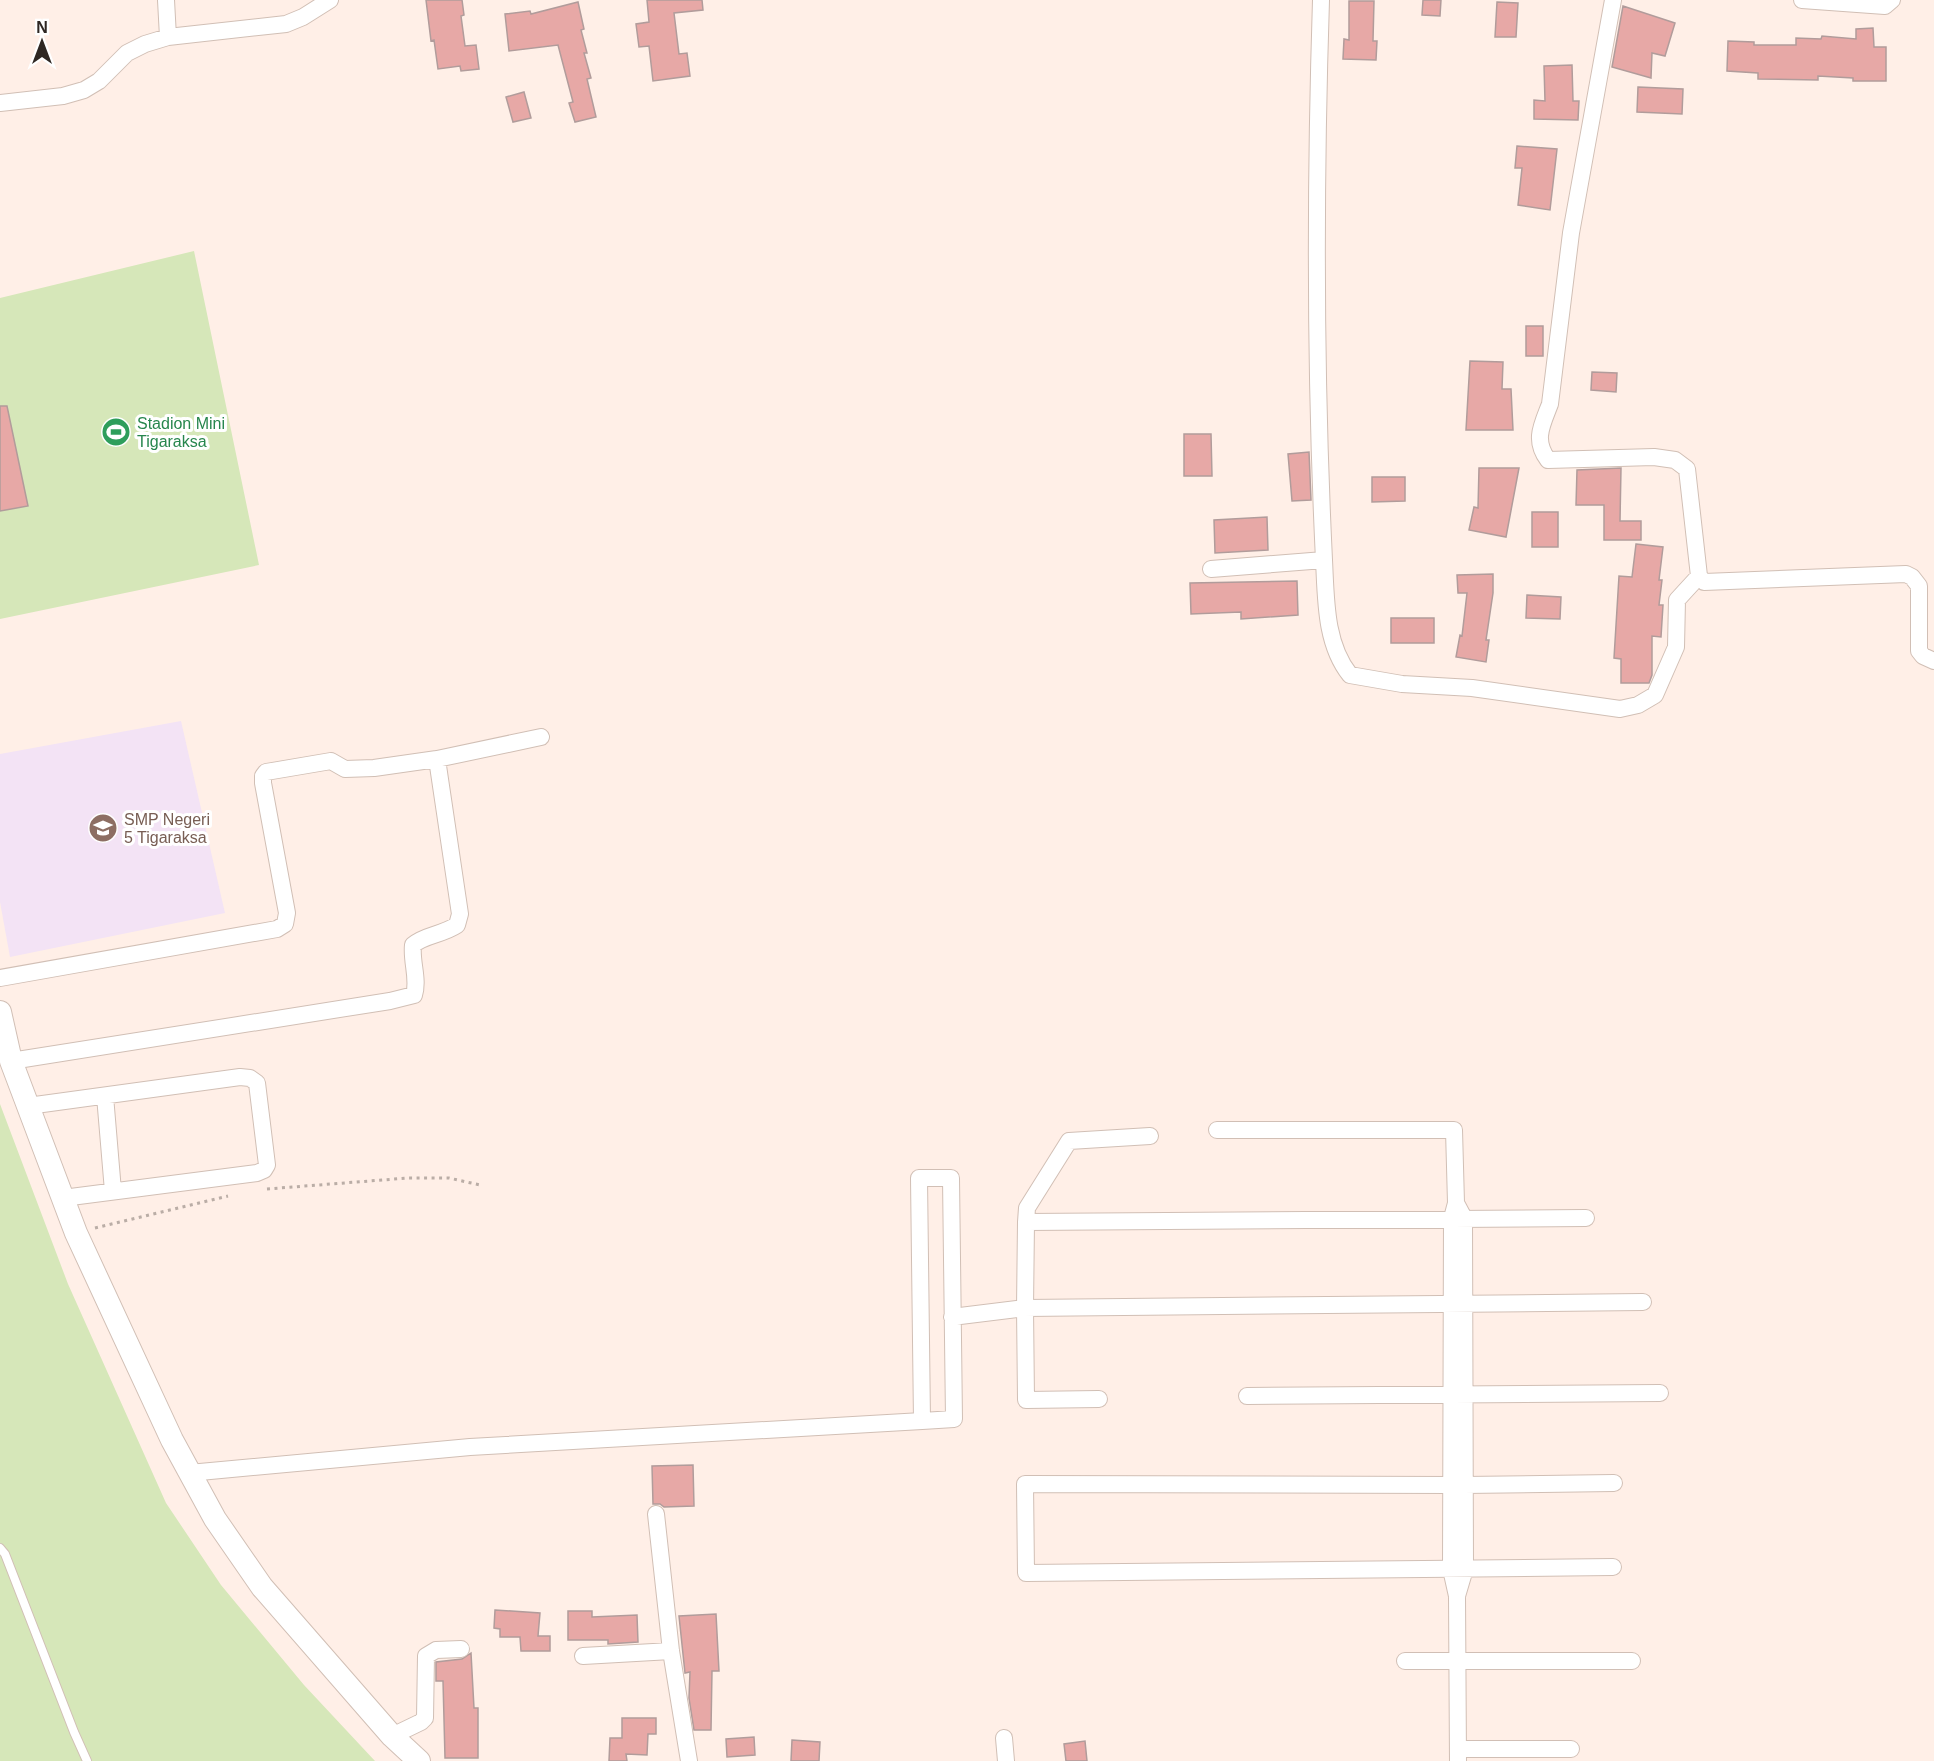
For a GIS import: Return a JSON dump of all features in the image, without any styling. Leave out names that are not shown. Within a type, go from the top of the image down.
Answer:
[{"type":"street","points":[[166,0],[168,38]]},
{"type":"street","points":[[0,103],[63,96],[84,90],[99,81],[127,53],[145,44],[168,38],[286,24],[303,17],[311,6],[330,0]]},
{"type":"street","points":[[1322,0],[1317,130],[1318,449],[1327,609],[1341,665],[1350,675],[1402,684],[1472,687],[1620,710],[1638,705],[1655,694],[1677,647],[1677,600],[1699,576]]},
{"type":"street","points":[[1613,0],[1571,233],[1550,404],[1540,428],[1540,446],[1548,460],[1654,457],[1675,460],[1687,469],[1699,576],[1704,582],[1906,574],[1912,577],[1919,586],[1919,651],[1923,656],[1934,661]]},
{"type":"street","points":[[1802,0],[1886,6],[1892,0]]},
{"type":"street","points":[[1211,569],[1324,560]]},
{"type":"street","points":[[0,978],[277,929],[285,924],[287,913],[263,783],[263,776],[266,772],[327,762],[336,762],[345,769],[353,769],[437,759],[541,737]]},
{"type":"street","points":[[5,1061],[390,1001],[414,995],[417,987],[412,955],[413,945],[419,939],[440,934],[457,925],[460,914],[437,759]]},
{"type":"street","points":[[0,1012],[5,1061],[28,1106],[76,1233],[189,1473],[215,1519],[262,1587],[393,1736],[419,1761]]},
{"type":"street","points":[[28,1106],[240,1077],[250,1078],[257,1083],[267,1165],[264,1170],[256,1173],[63,1198]]},
{"type":"street","points":[[105,1096],[113,1191]]},
{"type":"street","points":[[1217,1130],[1454,1130],[1458,1304],[1458,1755],[1571,1749]]},
{"type":"street","points":[[1099,1399],[1026,1400],[1027,1208],[1069,1141],[1150,1136]]},
{"type":"street","points":[[189,1473],[470,1447],[922,1421],[954,1419],[951,1178],[919,1178],[922,1421]]},
{"type":"street","points":[[1026,1222],[1457,1213],[1586,1218]]},
{"type":"street","points":[[952,1317],[1025,1308],[1643,1302]]},
{"type":"street","points":[[1247,1396],[1660,1393]]},
{"type":"street","points":[[1613,1567],[1026,1573],[1025,1484],[1614,1483]]},
{"type":"street","points":[[656,1514],[671,1651],[689,1761]]},
{"type":"street","points":[[393,1736],[425,1718],[426,1656],[436,1650],[461,1649]]},
{"type":"street","points":[[582,1656],[671,1651]]},
{"type":"street","points":[[1405,1661],[1632,1661]]},
{"type":"street","points":[[1004,1738],[1006,1761]]},
{"type":"lane","points":[[0,1548],[5,1554],[87,1761]]},
{"type":"path","points":[[261,1190],[408,1178],[449,1178],[480,1185]]},
{"type":"path","points":[[76,1233],[229,1196]]},
{"type":"shaded area","name":"SMP Negeri 5 Tigaraksa","points":[[181,721],[225,913],[10,957],[0,902],[0,754]]},
{"type":"green space","name":"Stadion Mini Tigaraksa","points":[[194,251],[259,565],[0,619],[0,298]]},
{"type":"green space","points":[[0,1104],[68,1284],[166,1503],[221,1585],[304,1685],[375,1761],[0,1761]]},
{"type":"building","points":[[426,0],[462,0],[464,15],[461,16],[465,46],[476,45],[479,69],[461,71],[460,66],[438,69],[434,40],[431,41]]},
{"type":"building","points":[[647,0],[702,0],[703,10],[674,13],[679,54],[687,53],[690,76],[653,81],[649,46],[639,47],[636,24],[649,22]]},
{"type":"building","points":[[1423,0],[1441,0],[1440,16],[1422,15]]},
{"type":"building","points":[[1349,1],[1374,1],[1373,41],[1377,41],[1376,60],[1343,59],[1344,39],[1349,40]]},
{"type":"building","points":[[578,2],[584,29],[581,30],[587,53],[584,53],[591,78],[587,79],[596,117],[575,122],[569,103],[573,102],[558,45],[509,51],[505,14],[530,11],[531,14]]},
{"type":"building","points":[[1497,2],[1518,3],[1516,37],[1495,37]]},
{"type":"building","points":[[1623,6],[1675,23],[1665,56],[1652,53],[1651,78],[1612,67]]},
{"type":"building","points":[[1873,28],[1874,47],[1886,47],[1886,81],[1853,81],[1853,78],[1818,76],[1818,80],[1758,79],[1758,73],[1727,71],[1728,41],[1754,42],[1754,45],[1796,45],[1796,38],[1821,39],[1822,36],[1856,39],[1856,29]]},
{"type":"building","points":[[1572,65],[1573,101],[1579,101],[1578,120],[1534,119],[1534,100],[1545,101],[1544,66]]},
{"type":"building","points":[[1638,87],[1683,89],[1682,114],[1637,112]]},
{"type":"building","points":[[524,92],[531,118],[513,122],[506,97]]},
{"type":"building","points":[[1517,146],[1557,149],[1550,210],[1518,205],[1522,168],[1515,168]]},
{"type":"building","points":[[1526,326],[1543,326],[1543,356],[1526,356]]},
{"type":"building","points":[[1470,361],[1503,362],[1502,389],[1511,389],[1513,430],[1466,430]]},
{"type":"building","points":[[1592,372],[1617,373],[1616,392],[1591,390]]},
{"type":"building","points":[[0,406],[7,406],[28,506],[0,511]]},
{"type":"building","points":[[1184,434],[1211,434],[1212,476],[1184,476]]},
{"type":"building","points":[[1309,452],[1311,500],[1292,501],[1288,454]]},
{"type":"building","points":[[1479,468],[1519,468],[1506,537],[1469,530],[1474,507],[1478,508]]},
{"type":"building","points":[[1621,468],[1620,521],[1641,521],[1641,540],[1604,540],[1604,505],[1576,505],[1577,470]]},
{"type":"building","points":[[1372,477],[1405,477],[1405,501],[1372,502]]},
{"type":"building","points":[[1532,512],[1558,512],[1558,547],[1532,547]]},
{"type":"building","points":[[1267,517],[1268,550],[1215,553],[1214,520]]},
{"type":"building","points":[[1636,544],[1663,547],[1659,580],[1662,580],[1659,605],[1663,605],[1661,637],[1652,636],[1652,675],[1649,683],[1621,683],[1621,659],[1614,658],[1619,576],[1632,577]]},
{"type":"building","points":[[1493,574],[1486,662],[1456,657],[1460,635],[1462,636],[1467,593],[1458,593],[1457,575]]},
{"type":"building","points":[[1297,581],[1298,615],[1241,619],[1241,612],[1191,614],[1190,583]]},
{"type":"building","points":[[1527,595],[1561,597],[1560,619],[1526,618]]},
{"type":"building","points":[[1391,618],[1434,618],[1434,643],[1391,643]]},
{"type":"building","points":[[693,1465],[694,1506],[664,1507],[660,1504],[653,1504],[652,1466]]},
{"type":"building","points":[[495,1610],[540,1613],[538,1636],[550,1636],[550,1651],[521,1651],[520,1637],[500,1637],[500,1629],[494,1628]]},
{"type":"building","points":[[568,1611],[592,1611],[592,1617],[637,1615],[638,1642],[608,1644],[608,1640],[568,1640]]},
{"type":"building","points":[[716,1614],[719,1671],[712,1671],[711,1730],[694,1730],[689,1698],[690,1672],[685,1673],[679,1616]]},
{"type":"building","points":[[471,1653],[474,1708],[478,1708],[478,1758],[445,1758],[443,1681],[436,1681],[436,1662],[462,1659]]},
{"type":"building","points":[[622,1718],[656,1718],[656,1734],[648,1734],[647,1755],[626,1754],[627,1761],[609,1761],[610,1738],[622,1738]]},
{"type":"building","points":[[754,1737],[755,1755],[727,1757],[726,1739]]},
{"type":"building","points":[[792,1740],[820,1742],[819,1761],[791,1761]]},
{"type":"building","points":[[1085,1741],[1087,1761],[1066,1761],[1064,1744]]},
{"type":"place","name":"Stadion Mini Tigaraksa","points":[[116,432]]},
{"type":"place","name":"SMP Negeri 5 Tigaraksa","points":[[103,828]]}]
